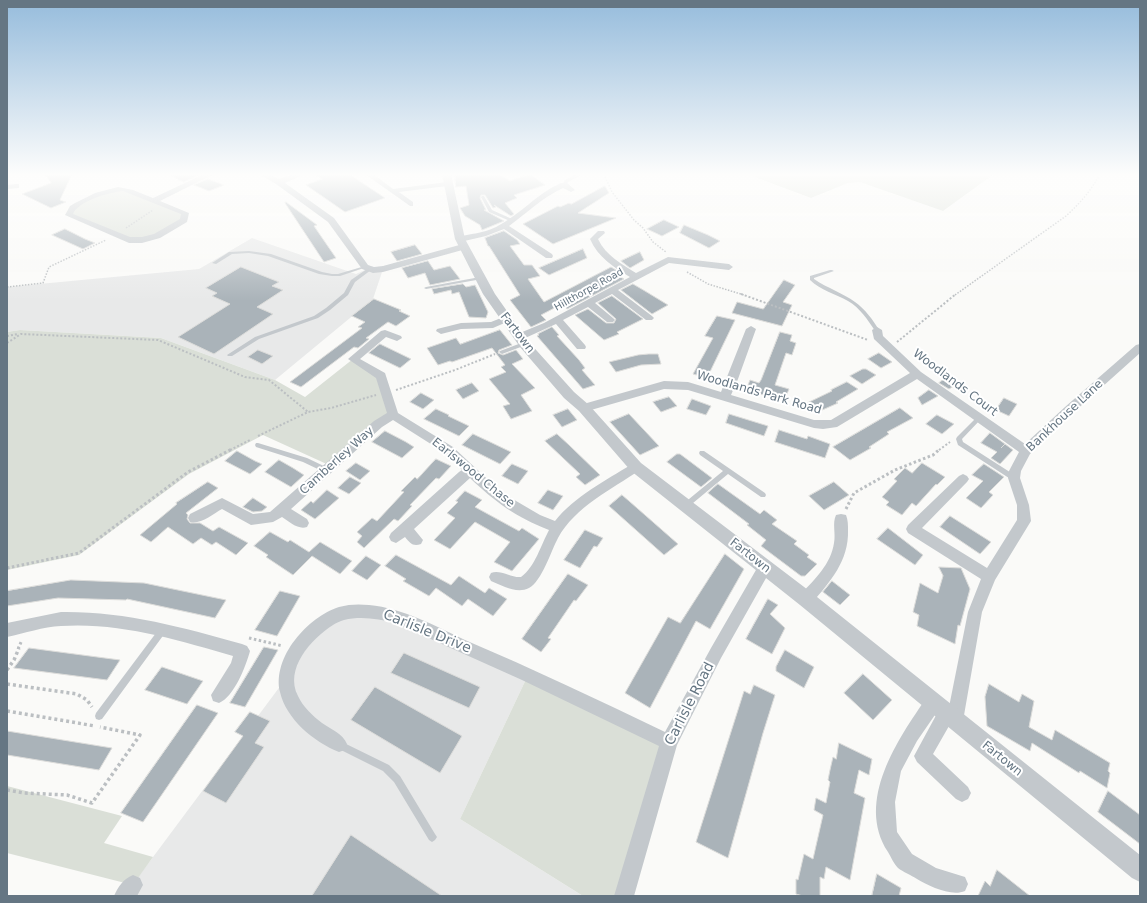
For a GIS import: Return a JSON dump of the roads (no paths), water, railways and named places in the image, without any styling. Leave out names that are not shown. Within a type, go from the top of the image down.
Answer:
[{"type":"street","points":[[72,216],[129,240],[142,240],[157,236],[184,220],[185,216]]},
{"type":"street","points":[[326,216],[331,220],[367,268],[378,270],[490,232],[504,226],[516,216]]},
{"type":"street","name":"Fartown","points":[[455,216],[461,243],[480,278],[521,340],[636,467],[806,599],[944,713],[1140,870]]},
{"type":"street","points":[[504,226],[549,256]]},
{"type":"street","points":[[601,234],[594,240],[597,247],[608,258],[636,277]]},
{"type":"street","name":"Hillthorpe Road","points":[[521,340],[670,258],[729,267]]},
{"type":"street","points":[[612,290],[649,318]]},
{"type":"street","points":[[589,303],[610,320]]},
{"type":"street","points":[[441,331],[461,326],[493,324],[506,319]]},
{"type":"street","points":[[557,320],[581,347]]},
{"type":"street","points":[[725,396],[733,379],[751,329]]},
{"type":"street","name":"Woodlands Court","points":[[877,330],[878,337],[917,374],[1026,451]]},
{"type":"street","points":[[393,415],[380,376],[349,362],[384,333],[397,338]]},
{"type":"street","name":"Bankhouse Lane","points":[[1014,478],[1015,471],[1026,451],[1140,347]]},
{"type":"street","name":"Woodlands Park Road","points":[[584,408],[664,385],[688,386],[814,424],[834,424],[917,374]]},
{"type":"street","name":"Camberley Way","points":[[195,518],[222,503],[251,520],[273,518],[378,424],[393,415]]},
{"type":"street","name":"Earlswood Chase","points":[[393,415],[449,450],[506,502],[535,519],[557,528]]},
{"type":"street","points":[[496,576],[514,583],[525,582],[532,577],[548,542],[557,528],[575,510],[636,467]]},
{"type":"street","points":[[416,540],[400,533],[462,475],[472,472]]},
{"type":"street","points":[[962,793],[923,756],[944,713],[975,612],[989,577],[1024,521],[1023,505],[1014,478]]},
{"type":"street","points":[[963,479],[913,529],[989,577]]},
{"type":"street","points":[[282,510],[302,522]]},
{"type":"street","points":[[806,599],[826,577],[835,563],[841,545],[841,519]]},
{"type":"street","name":"Carlisle Road","points":[[624,896],[669,742],[716,653],[765,567]]},
{"type":"street","name":"Carlisle Drive","points":[[338,744],[309,724],[297,709],[288,693],[287,677],[297,648],[310,634],[325,621],[341,613],[360,611],[378,612],[397,617],[528,675],[669,742]]},
{"type":"street","points":[[7,630],[60,619],[104,620],[186,634],[242,651],[238,666],[219,695]]},
{"type":"street","points":[[944,713],[911,735],[894,769],[886,802],[888,834],[905,861],[932,877],[958,884]]},
{"type":"lane","points":[[502,216],[511,220]]},
{"type":"lane","points":[[214,263],[232,253],[249,252],[270,255],[332,276],[338,276],[367,268]]},
{"type":"lane","points":[[230,355],[257,338],[316,317],[342,298],[353,281],[367,268]]},
{"type":"lane","points":[[832,271],[812,277],[812,280],[820,286],[854,303],[866,314],[877,330]]},
{"type":"lane","points":[[426,288],[480,278]]},
{"type":"lane","points":[[502,352],[521,340]]},
{"type":"lane","points":[[980,418],[959,441],[1014,478]]},
{"type":"lane","points":[[258,445],[305,460],[326,470]]},
{"type":"lane","points":[[702,453],[763,495]]},
{"type":"lane","points":[[685,506],[727,470]]},
{"type":"lane","points":[[99,716],[162,630]]},
{"type":"lane","points":[[338,744],[386,768],[397,779],[432,837]]}]
